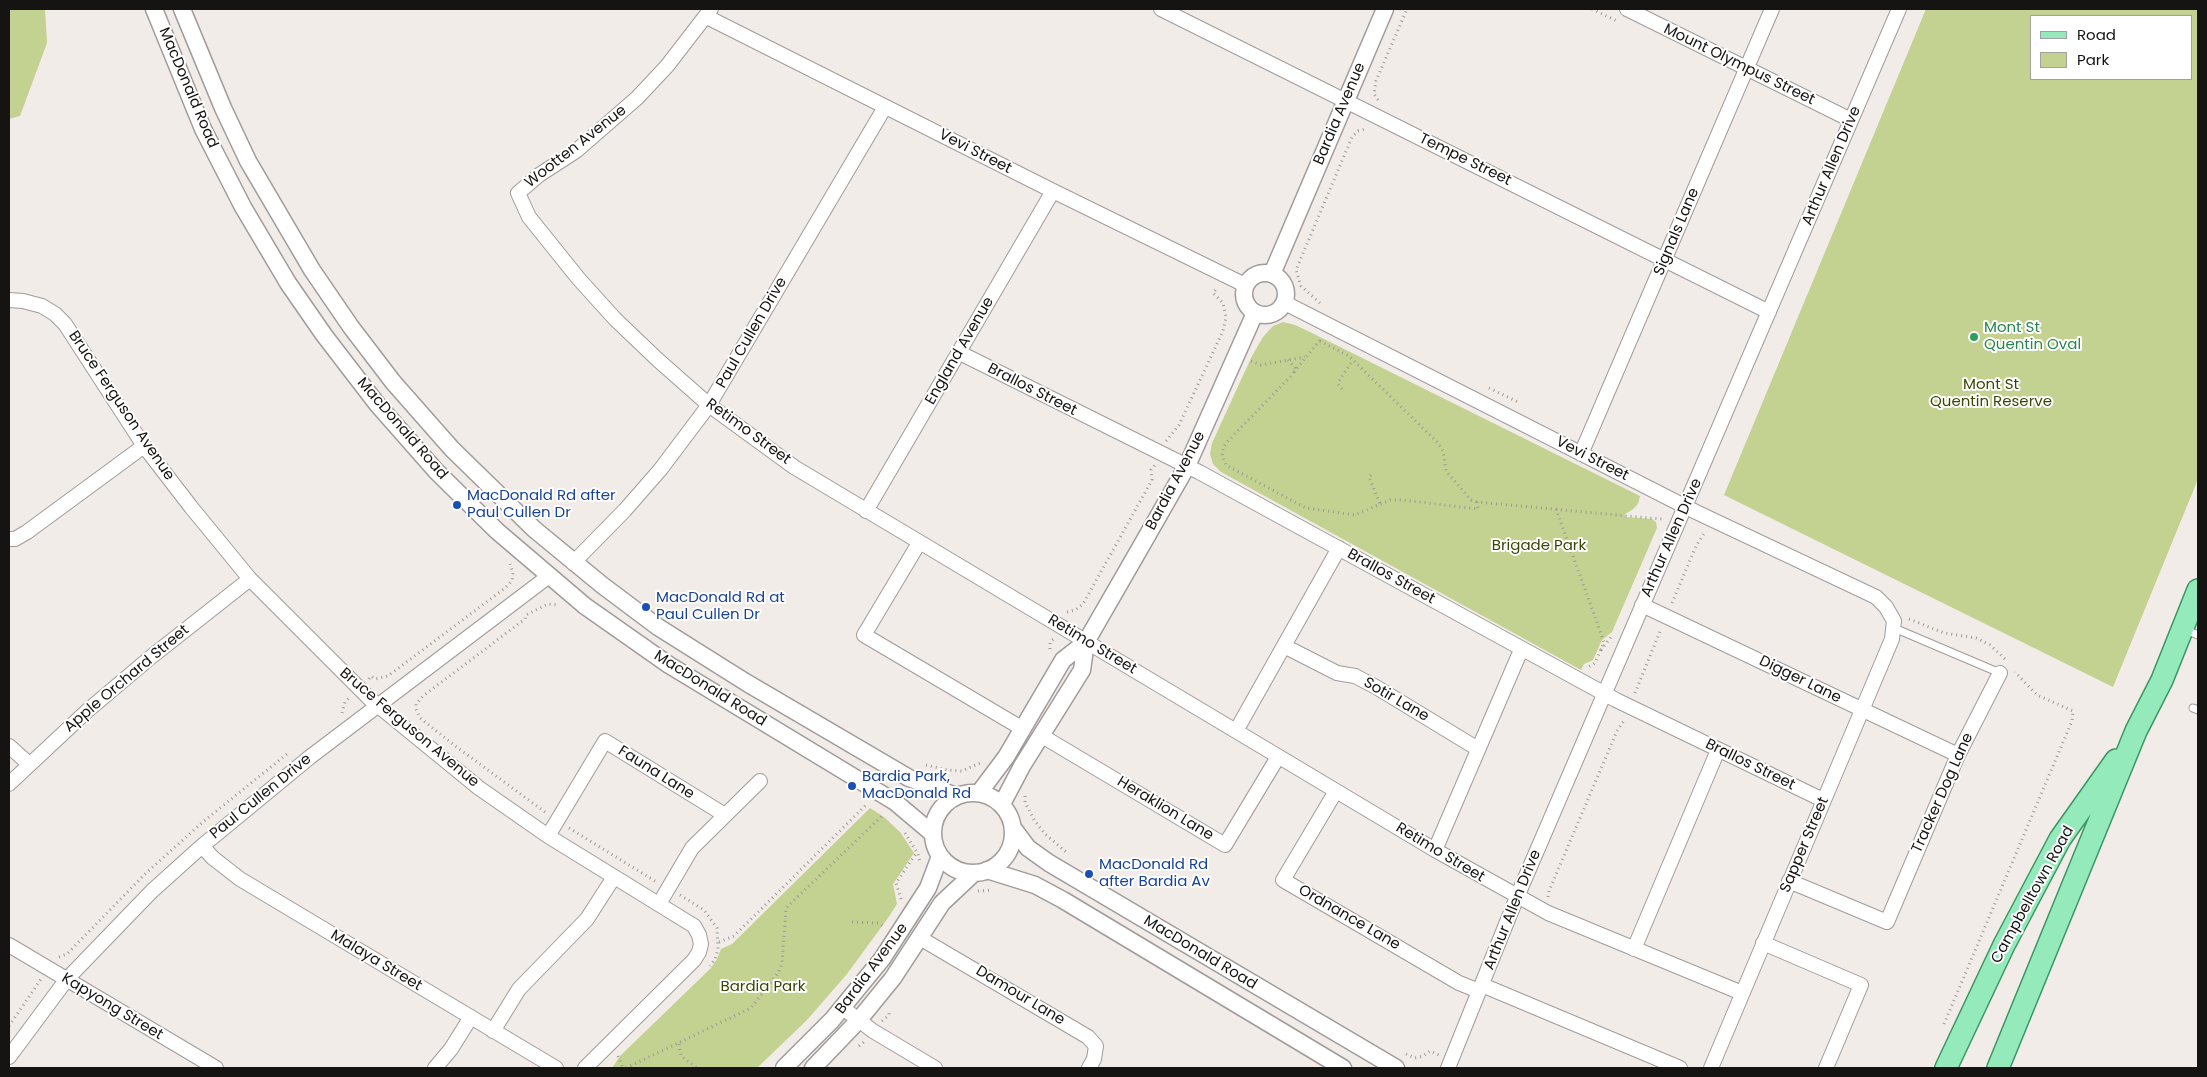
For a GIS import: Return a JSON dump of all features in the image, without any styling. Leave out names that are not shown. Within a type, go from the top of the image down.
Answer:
[{"type":"main road","name":"Campbelltown Road","points":[[1998,1068],[2082,869],[2136,731],[2162,680],[2191,632],[2198,590]]},
{"type":"main road","name":"Campbelltown Road","points":[[1946,1068],[2004,945],[2060,840],[2136,731]]},
{"type":"street","name":"MacDonald Road","points":[[154,9],[203,129],[243,207],[288,283],[324,335],[377,404],[436,471],[497,531],[585,606],[669,666],[896,802],[933,834]]},
{"type":"street","name":"MacDonald Road","points":[[182,9],[223,108],[248,161],[312,270],[351,327],[393,382],[452,449],[515,512],[573,562],[658,627],[747,683],[909,778],[956,796]]},
{"type":"street","name":"Tempe Street","points":[[1161,9],[1769,312]]},
{"type":"street","name":"Bardia Avenue","points":[[1272,274],[1385,9]]},
{"type":"street","name":"Mount Olympus Street","points":[[1627,9],[1851,120]]},
{"type":"street","name":"Signals Lane","points":[[1581,454],[1772,9]]},
{"type":"street","name":"Arthur Allen Drive","points":[[1448,1068],[1604,694],[1899,9]]},
{"type":"street","name":"Vevi Street","points":[[709,13],[885,107],[1245,285]]},
{"type":"street","name":"Wootten Avenue","points":[[518,193],[539,175],[576,151],[637,98],[667,66],[709,13]]},
{"type":"street","name":"Paul Cullen Drive","points":[[573,562],[625,510],[660,470],[710,406],[885,107]]},
{"type":"street","name":"England Avenue","points":[[866,511],[1053,191]]},
{"type":"street","name":"Retimo Street","points":[[518,193],[529,218],[578,278],[636,340],[710,406],[794,467],[1278,757],[1548,914],[1742,993]]},
{"type":"street","points":[[1259,273],[1272,274],[1278,277],[1286,289],[1285,303],[1281,309],[1268,316],[1255,313],[1249,310],[1243,298],[1245,285],[1259,273]]},
{"type":"street","name":"Bruce Ferguson Avenue","points":[[9,300],[23,301],[42,306],[55,314],[65,324],[144,446],[191,507],[250,579],[309,640],[378,706],[479,788],[548,836],[694,926],[700,935],[699,952],[694,960],[586,1068]]},
{"type":"street","name":"Vevi Street","points":[[1285,303],[1581,454],[1876,598],[1886,607],[1894,624]]},
{"type":"street","name":"Bardia Avenue","points":[[1002,804],[1022,766],[1082,670],[1086,642],[1187,466],[1255,313]]},
{"type":"street","name":"Brallos Street","points":[[960,353],[1187,466],[1604,694],[1823,800]]},
{"type":"street","points":[[9,539],[27,532],[144,446]]},
{"type":"street","points":[[920,543],[864,635],[1023,729]]},
{"type":"street","points":[[1236,731],[1338,548]]},
{"type":"street","name":"Paul Cullen Drive","points":[[9,1057],[67,980],[152,891],[202,846],[303,762],[549,576]]},
{"type":"street","name":"Apple Orchard Street","points":[[9,784],[151,657],[250,579]]},
{"type":"street","name":"Digger Lane","points":[[1642,605],[1958,755]]},
{"type":"street","name":"Sapper Street","points":[[1711,1068],[1892,639],[1894,624]]},
{"type":"street","name":"Bardia Avenue","points":[[978,793],[1006,757],[1063,660],[1086,642]]},
{"type":"street","name":"Sotir Lane","points":[[1284,646],[1336,673],[1354,676],[1376,687],[1478,748]]},
{"type":"street","points":[[1435,850],[1521,650]]},
{"type":"street","name":"Tracker Dog Lane","points":[[1789,881],[1887,922],[1958,755],[2000,673]]},
{"type":"street","name":"Heraklion Lane","points":[[1042,736],[1225,845],[1278,757]]},
{"type":"street","name":"Fauna Lane","points":[[548,836],[605,742],[725,815]]},
{"type":"street","points":[[9,746],[30,764]]},
{"type":"street","points":[[1634,949],[1718,750]]},
{"type":"street","points":[[658,904],[692,848],[760,781]]},
{"type":"street","name":"Ordnance Lane","points":[[1336,791],[1283,880],[1459,983],[1481,988],[1680,1068]]},
{"type":"street","points":[[978,793],[991,797],[1002,804],[1009,815],[1013,828],[1012,841],[1007,853],[999,864],[981,872],[961,871],[949,865],[940,856],[933,834],[934,822],[946,803],[956,796],[978,793]]},
{"type":"street","name":"MacDonald Road","points":[[1013,828],[1028,848],[1048,863],[1396,1068]]},
{"type":"street","name":"Malaya Street","points":[[202,846],[213,858],[240,878],[556,1068]]},
{"type":"street","name":"Bardia Avenue","points":[[784,1068],[843,1008],[882,959],[915,911],[928,888],[940,856]]},
{"type":"street","name":"MacDonald Road","points":[[981,872],[1035,885],[1063,900],[1343,1068]]},
{"type":"street","name":"Bardia Avenue","points":[[813,1068],[858,1021],[893,978],[942,903],[981,872]]},
{"type":"street","points":[[494,1031],[519,989],[588,919],[614,877]]},
{"type":"street","name":"Damour Lane","points":[[920,938],[1088,1037],[1096,1046],[1094,1060],[1089,1068]]},
{"type":"street","points":[[1763,943],[1862,985],[1826,1068]]},
{"type":"street","name":"Kapyong Street","points":[[9,945],[216,1068]]},
{"type":"street","points":[[843,1008],[858,1021],[936,1068]]},
{"type":"street","points":[[435,1068],[451,1049],[471,1017]]},
{"type":"lane","name":"Tracker Dog Lane","points":[[1894,624],[2000,673]]},
{"type":"path","points":[[1377,99],[1374,94],[1376,81],[1406,9]]},
{"type":"path","points":[[1327,306],[1301,286],[1296,270],[1352,137],[1354,133],[1364,128]]},
{"type":"path","points":[[1167,438],[1179,425],[1223,330],[1226,317],[1223,303],[1214,293]]},
{"type":"path","points":[[1477,502],[1478,509],[1390,500],[1355,515],[1313,510],[1226,465],[1222,456],[1223,448],[1293,374],[1320,341],[1349,356],[1438,443],[1443,451],[1446,471],[1471,500],[1662,519],[1658,528]]},
{"type":"path","points":[[1261,365],[1305,357]]},
{"type":"path","points":[[1288,360],[1295,368],[1293,374]]},
{"type":"path","points":[[1342,388],[1338,384],[1353,360]]},
{"type":"path","points":[[1067,612],[1075,610],[1083,604],[1152,480],[1150,470]]},
{"type":"path","points":[[1370,475],[1369,477],[1380,504]]},
{"type":"path","points":[[1556,509],[1604,642],[1595,663],[1587,667]]},
{"type":"path","points":[[371,676],[375,679],[388,676],[505,588],[512,581],[513,573],[511,565],[506,560]]},
{"type":"path","points":[[526,615],[525,619],[423,696],[416,704],[420,718],[558,821],[707,913],[717,928],[719,942],[734,936],[868,803]]},
{"type":"path","points":[[1601,650],[1613,634]]},
{"type":"path","points":[[1548,899],[1553,882],[1617,730],[1623,722]]},
{"type":"path","points":[[1941,1032],[2064,742]]},
{"type":"path","points":[[918,763],[947,770],[962,771],[978,764],[983,759]]},
{"type":"path","points":[[1024,790],[1025,802],[1034,820],[1045,834],[1070,856]]},
{"type":"path","points":[[618,1056],[625,1068],[751,1008],[782,964],[786,908],[885,813]]},
{"type":"path","points":[[901,828],[917,852],[921,866]]},
{"type":"path","points":[[907,896],[903,904],[896,884],[917,852]]},
{"type":"path","points":[[972,894],[978,891],[995,891]]},
{"type":"path","points":[[852,922],[878,923],[887,928]]},
{"type":"path","points":[[9,1026],[33,993],[35,986]]},
{"type":"path","points":[[678,1044],[681,1056],[697,1068]]},
{"type":"path","points":[[1400,1050],[1415,1058],[1430,1051]]},
{"type":"green space","points":[[9,9],[45,9],[47,43],[20,116],[9,119]]},
{"type":"green space","name":"Mont St Quentin Reserve","points":[[1926,9],[2198,9],[2198,479],[2113,687],[1724,495]]},
{"type":"green space","name":"Brigade Park","points":[[1283,322],[1310,332],[1640,496],[1638,504],[1625,514],[1625,517],[1652,519],[1656,522],[1657,528],[1612,632],[1602,640],[1593,660],[1584,664],[1581,670],[1221,472],[1213,464],[1210,454],[1212,443],[1252,356],[1263,337],[1273,326]]},
{"type":"green space","name":"Bardia Park","points":[[870,808],[884,817],[900,832],[914,853],[893,884],[897,904],[847,974],[807,1020],[757,1068],[612,1068],[620,1056],[711,968],[721,949],[732,944]]},
{"type":"place","name":"Mont St Quentin Oval","points":[[1974,337]]},
{"type":"place","name":"MacDonald Rd after Paul Cullen Dr","points":[[457,505]]},
{"type":"place","name":"MacDonald Rd at Paul Cullen Dr","points":[[646,607]]},
{"type":"place","name":"Bardia Park, MacDonald Rd","points":[[852,786]]},
{"type":"place","name":"MacDonald Rd after Bardia Av","points":[[1089,874]]}]
